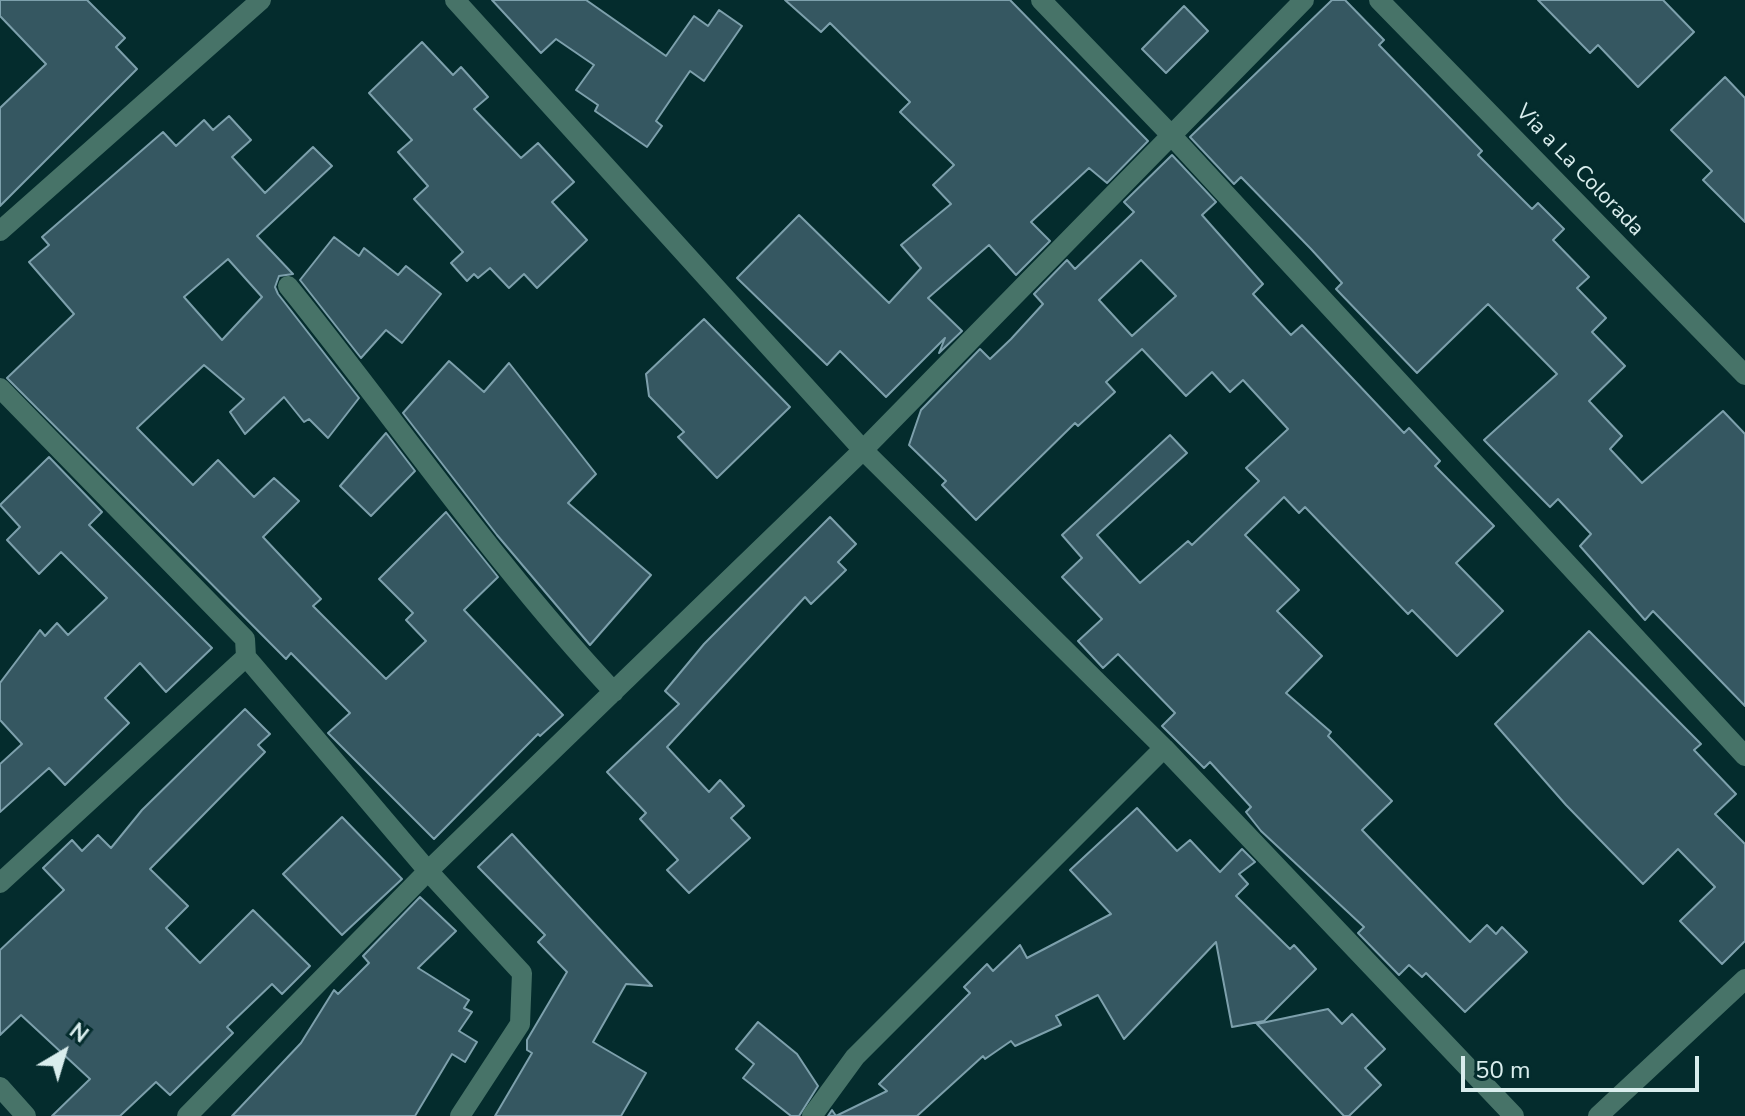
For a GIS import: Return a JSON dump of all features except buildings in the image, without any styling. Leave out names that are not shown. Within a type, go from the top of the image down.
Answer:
[{"type":"street","points":[[0,231],[261,0]]},
{"type":"street","points":[[455,0],[863,450],[1164,748],[1514,1116]]},
{"type":"street","points":[[1041,0],[1171,135],[1745,756]]},
{"type":"street","points":[[187,1116],[428,871],[863,450],[1304,0]]},
{"type":"street","name":"Via a La Colorada","points":[[1379,0],[1745,375]]},
{"type":"street","points":[[288,286],[366,383],[538,611],[614,692]]},
{"type":"street","points":[[0,388],[245,639],[246,657],[428,871],[522,973],[520,1024],[460,1116]]},
{"type":"street","points":[[0,883],[246,657]]},
{"type":"street","points":[[812,1116],[855,1057],[1164,748]]},
{"type":"street","points":[[1598,1116],[1745,979]]},
{"type":"street","points":[[0,1087],[26,1116]]}]
